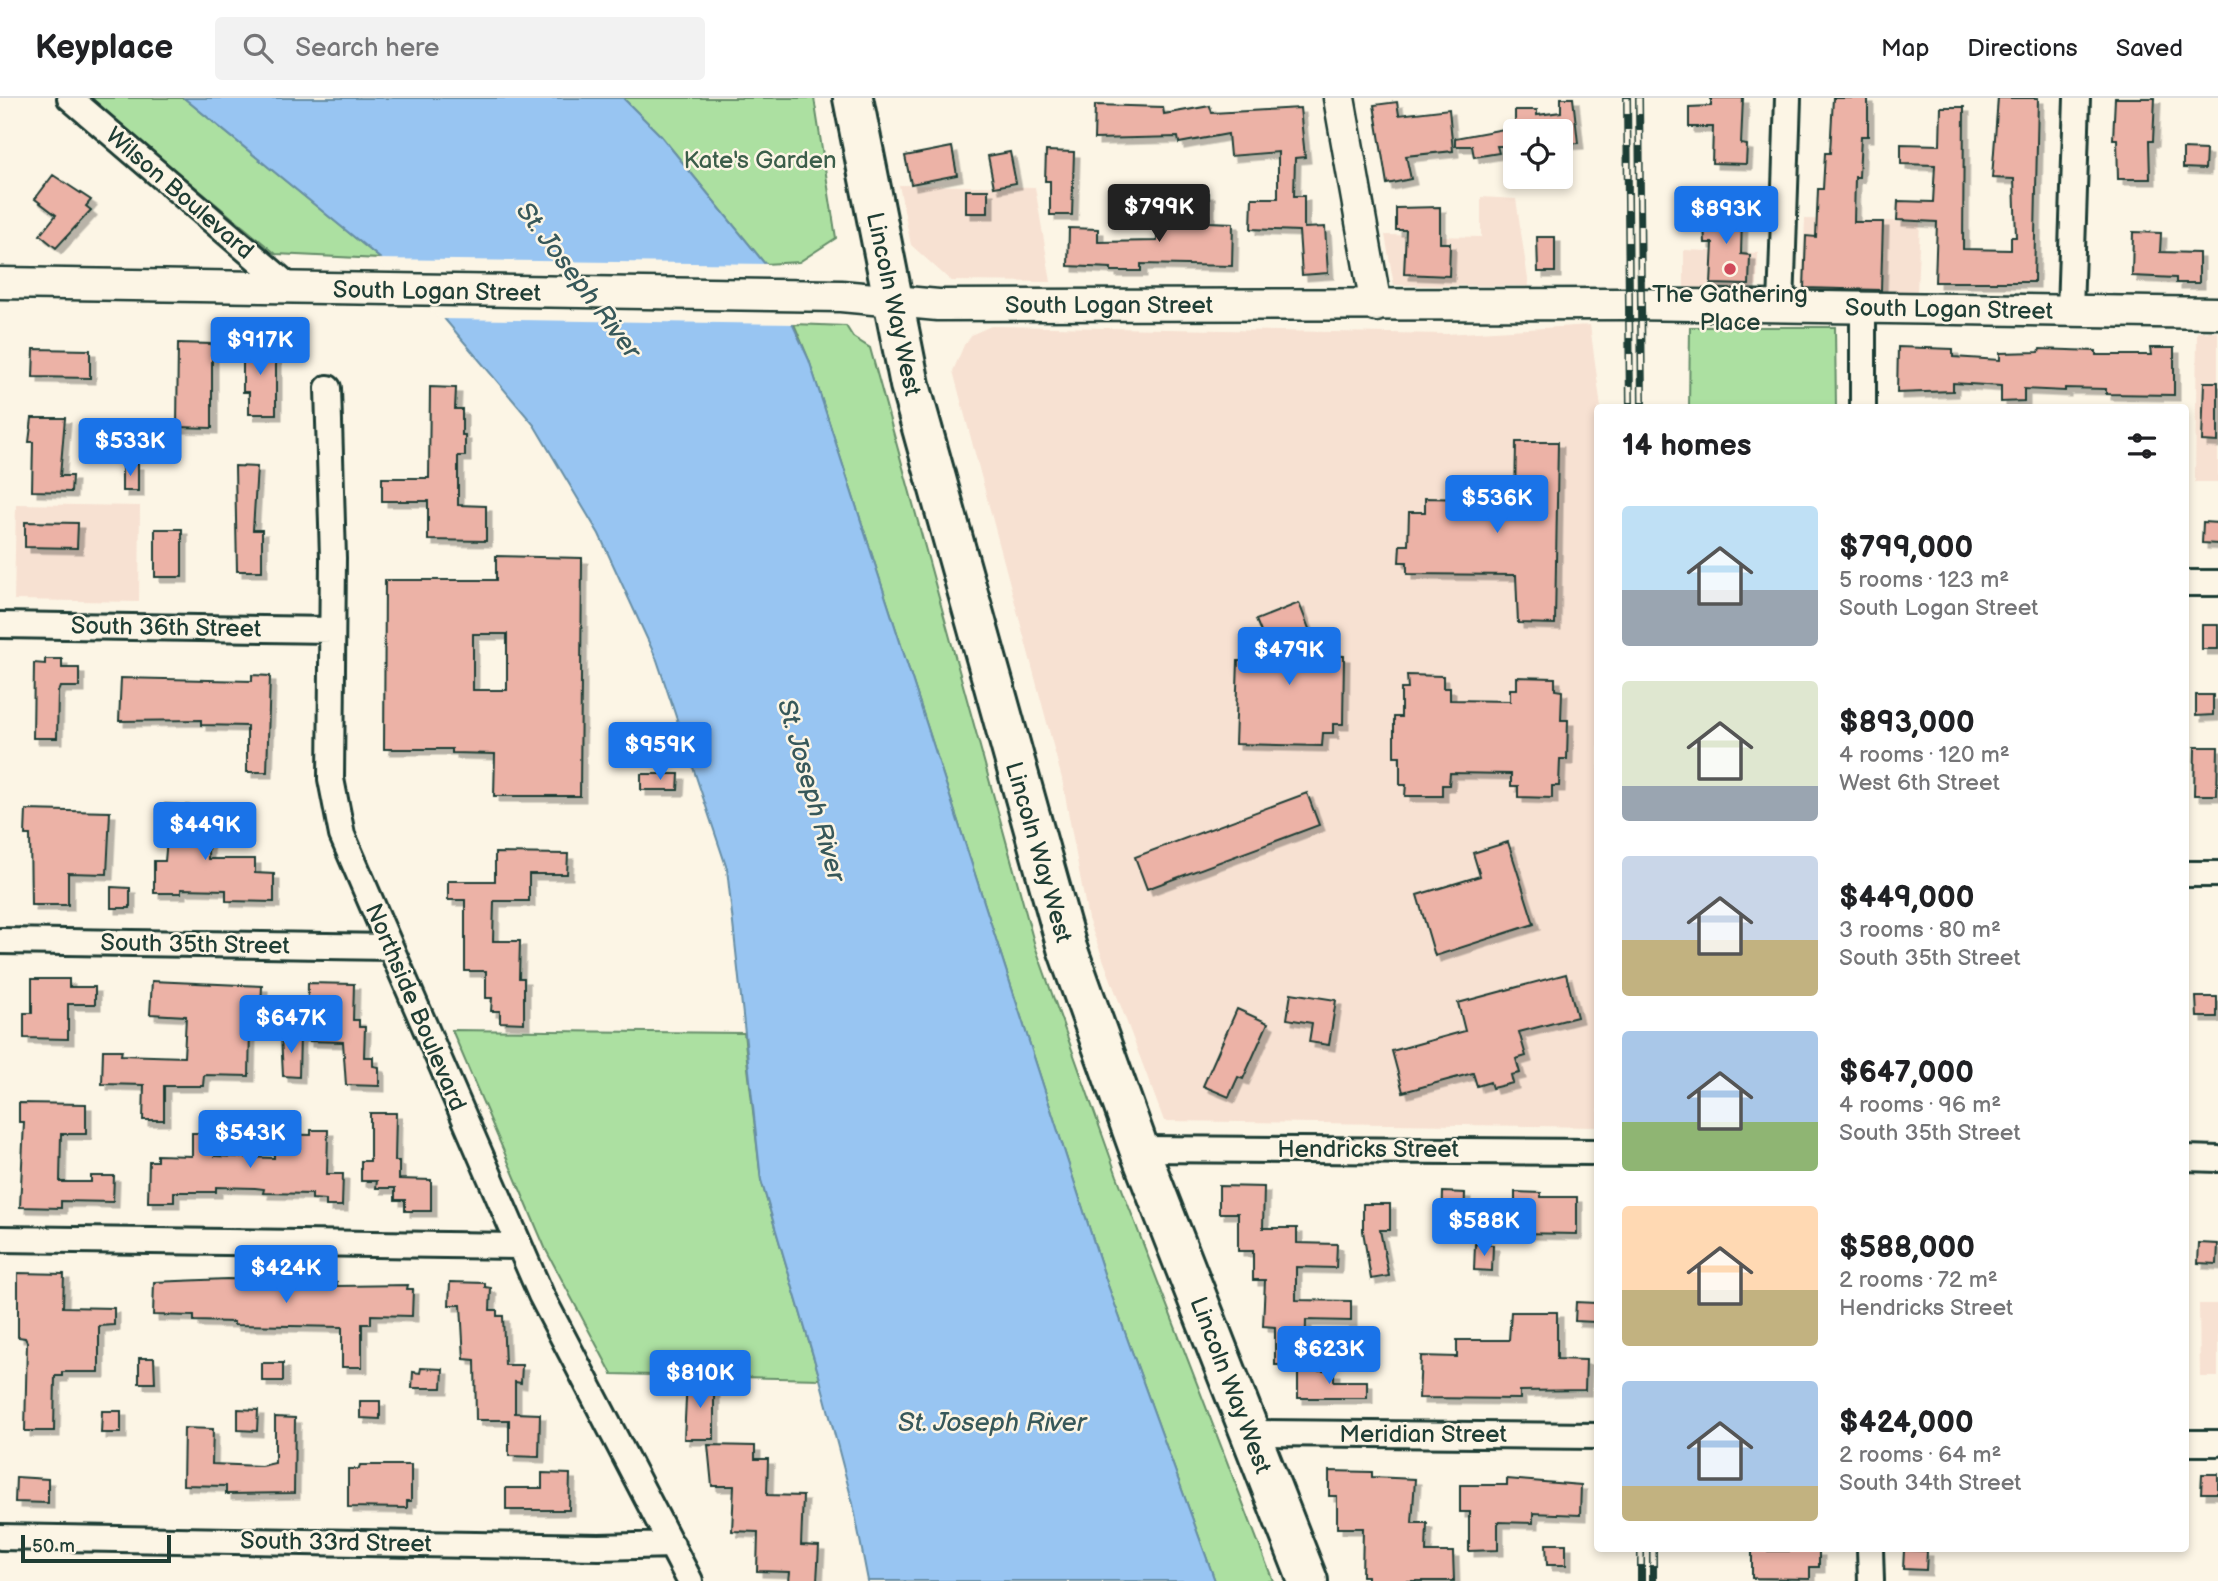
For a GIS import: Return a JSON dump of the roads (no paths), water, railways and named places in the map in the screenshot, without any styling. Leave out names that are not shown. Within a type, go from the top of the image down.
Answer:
[{"type":"main road","name":"Lincoln Way West","points":[[853,98],[890,299],[910,386],[1051,894],[1086,1008],[1248,1433],[1308,1581]]},
{"type":"street","name":"Wilson Boulevard","points":[[70,98],[291,288]]},
{"type":"street","points":[[1339,98],[1376,306]]},
{"type":"street","points":[[1781,307],[1788,98]]},
{"type":"street","points":[[2070,311],[2077,98]]},
{"type":"street","name":"South Logan Street","points":[[0,283],[841,296],[936,305],[1781,307],[2218,313]]},
{"type":"street","points":[[1863,308],[1863,404]]},
{"type":"street","name":"Northside Boulevard","points":[[328,388],[333,797],[342,835],[519,1246],[690,1581]]},
{"type":"street","points":[[2189,583],[2218,583]]},
{"type":"street","name":"South 36th Street","points":[[0,625],[332,630]]},
{"type":"street","points":[[2189,874],[2218,874]]},
{"type":"street","name":"South 35th Street","points":[[0,941],[390,947]]},
{"type":"street","name":"Hendricks Street","points":[[1139,1149],[1594,1152]]},
{"type":"street","points":[[2189,1158],[2218,1159]]},
{"type":"street","points":[[0,1239],[519,1246]]},
{"type":"street","name":"Meridian Street","points":[[1248,1433],[1594,1436]]},
{"type":"street","points":[[2189,1443],[2218,1443]]},
{"type":"street","name":"South 33rd Street","points":[[0,1537],[585,1547],[672,1545]]},
{"type":"street","points":[[1870,1552],[1871,1581]]},
{"type":"water","name":"St. Joseph River","points":[[184,98],[623,98],[661,136],[765,264],[809,360],[1106,1280],[1215,1581],[868,1581],[853,1504],[820,1379],[761,1180],[727,869],[657,660],[599,534],[534,425],[443,317],[381,259]]},
{"type":"railway","points":[[1627,98],[1630,404]]},
{"type":"railway","points":[[1639,98],[1642,404]]},
{"type":"railway","points":[[1641,1552],[1641,1581]]},
{"type":"railway","points":[[1653,1552],[1653,1581]]},
{"type":"place","name":"The Gathering Place","points":[[1730,269]]},
{"type":"park label","name":"Kate's Garden","points":[[760,160]]}]
